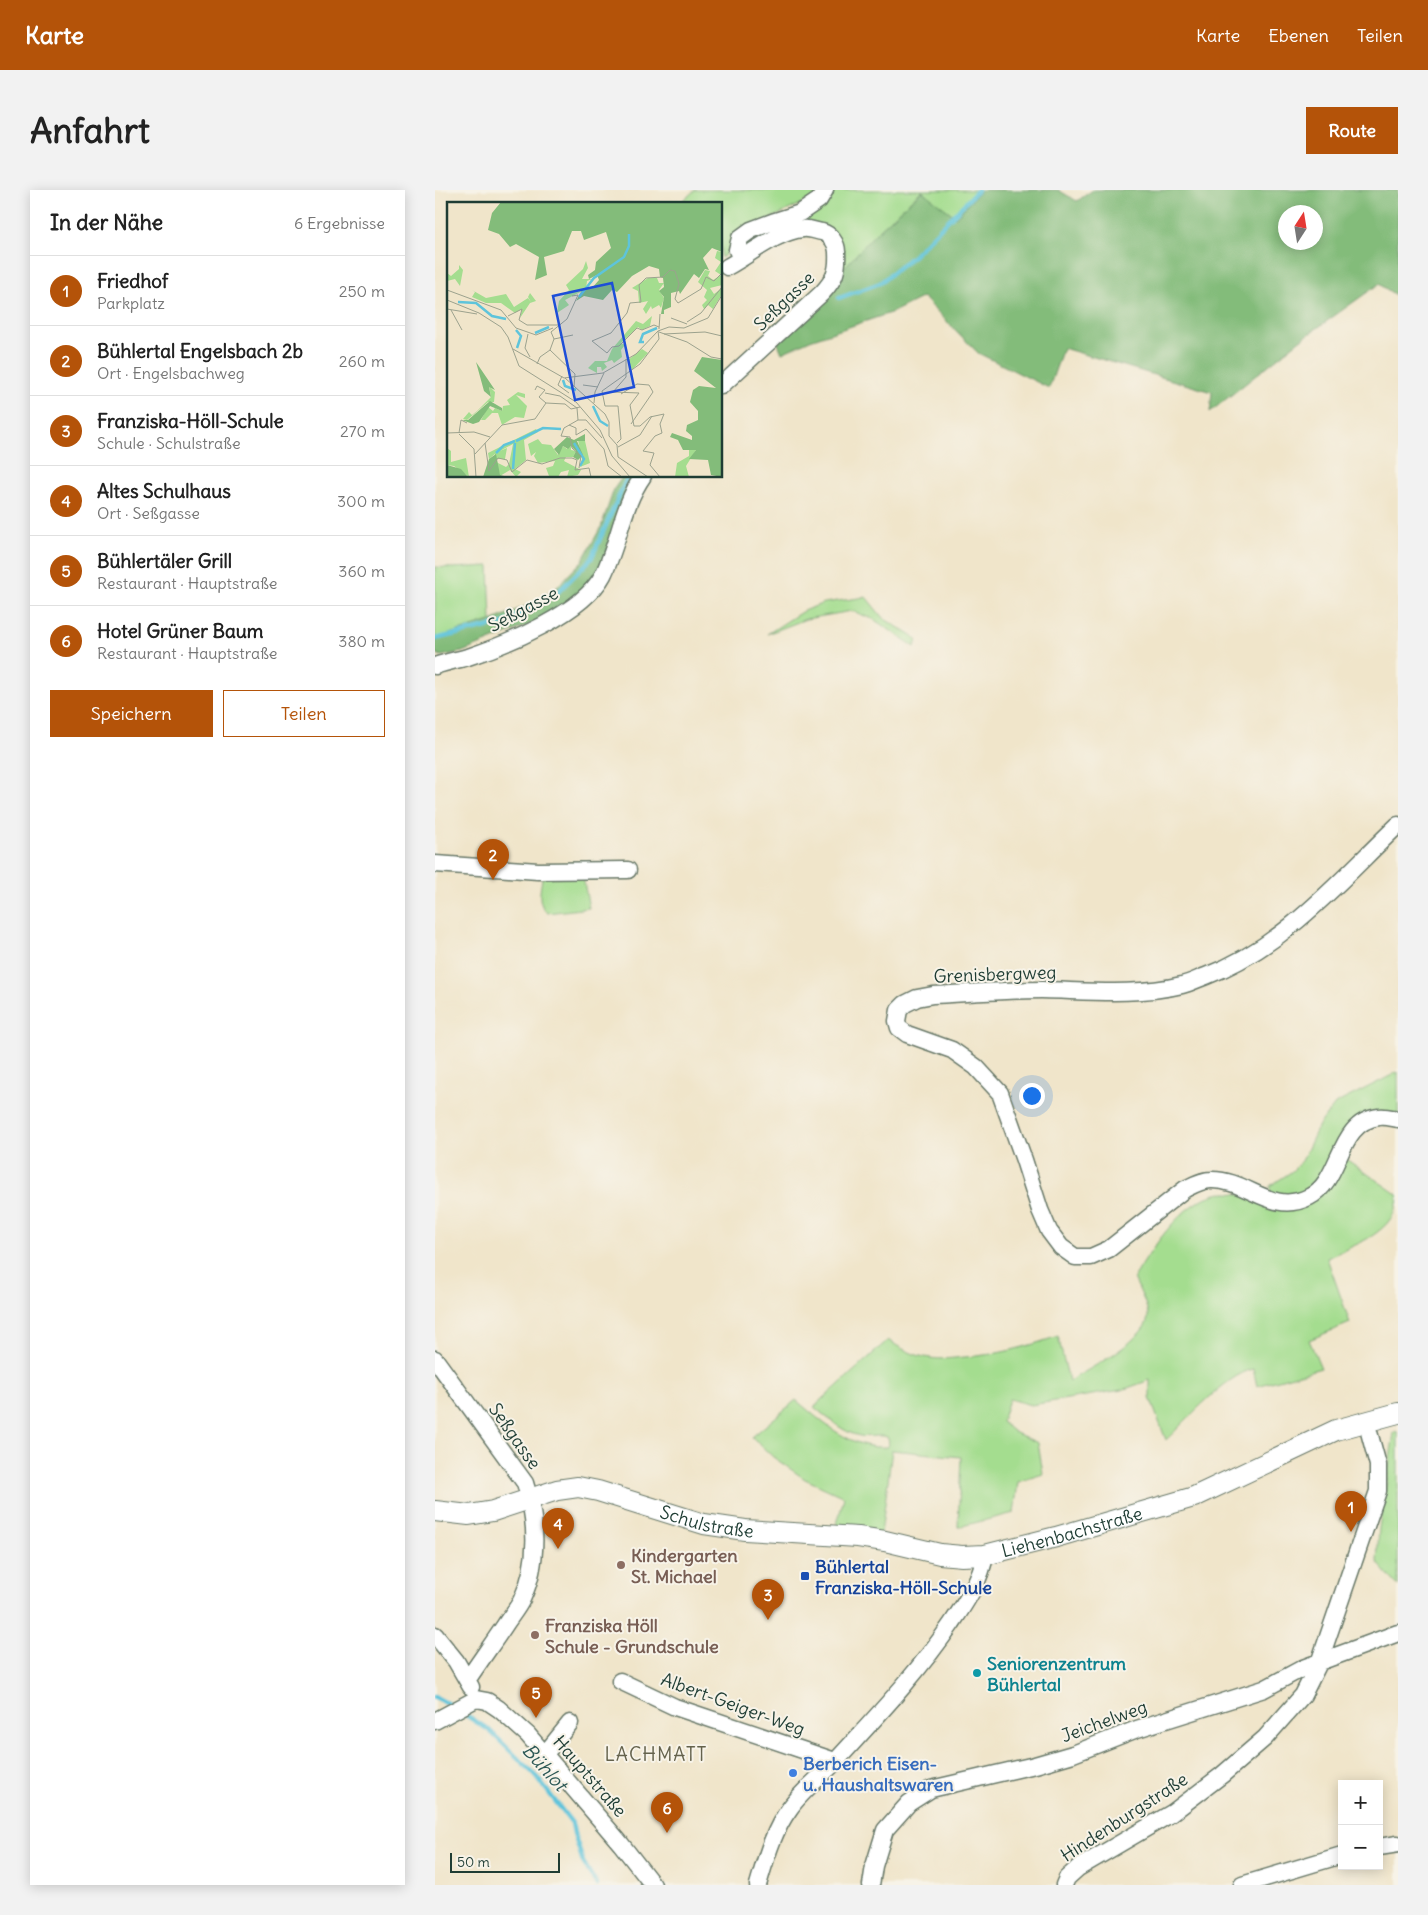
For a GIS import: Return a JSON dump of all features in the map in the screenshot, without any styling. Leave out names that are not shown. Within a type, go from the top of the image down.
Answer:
[{"type":"street","name":"Seßgasse","points":[[723,384],[822,293],[833,280],[838,264],[837,248],[833,240],[826,233],[803,229],[786,233],[734,263],[740,238],[751,230],[801,213],[819,200],[825,190]]},
{"type":"street","name":"Seßgasse","points":[[437,663],[495,647],[560,616],[586,595],[602,576],[616,544],[624,512],[642,478]]},
{"type":"street","name":"Grenisbergweg","points":[[1398,825],[1337,887],[1297,922],[1269,943],[1226,968],[1183,985],[1117,993],[1042,990],[933,995],[917,998],[905,1004],[899,1010],[897,1021],[899,1028],[907,1034],[952,1050],[968,1061],[1000,1093],[1049,1232],[1061,1247],[1075,1256],[1091,1257],[1109,1249],[1185,1189],[1211,1180],[1254,1191],[1267,1199],[1281,1204],[1294,1203],[1310,1197],[1322,1188],[1329,1179],[1345,1142],[1353,1129],[1369,1120],[1380,1117],[1398,1119]]},
{"type":"street","points":[[435,864],[538,871],[628,870]]},
{"type":"street","name":"Seßgasse","points":[[435,1359],[525,1483],[535,1527],[535,1543],[530,1578],[522,1600],[468,1679]]},
{"type":"street","name":"Liehenbachstraße","points":[[758,1885],[767,1853],[777,1829],[791,1807],[907,1682],[939,1642],[963,1606],[982,1572],[985,1555],[1056,1537],[1193,1497],[1336,1430],[1398,1413]]},
{"type":"street","name":"Hindenburgstraße","points":[[1064,1885],[1067,1878],[1078,1868],[1172,1813],[1222,1775],[1265,1738],[1303,1694],[1319,1663],[1378,1491],[1378,1465],[1365,1421]]},
{"type":"street","name":"Schulstraße","points":[[435,1511],[469,1515],[493,1511],[557,1490],[579,1488],[598,1491],[662,1512],[712,1525],[745,1530],[838,1535],[885,1541],[940,1554],[962,1556],[985,1555]]},
{"type":"street","name":"Jeichelweg","points":[[871,1885],[874,1866],[885,1830],[909,1803],[931,1789],[1017,1770],[1073,1754],[1137,1729],[1264,1689],[1303,1668],[1398,1633]]},
{"type":"street","points":[[435,1635],[468,1679],[471,1701],[437,1720]]},
{"type":"street","name":"Albert-Geiger-Weg","points":[[619,1680],[675,1707],[835,1761]]},
{"type":"street","name":"Hauptstraße","points":[[471,1701],[487,1701],[499,1709],[528,1735],[621,1844],[653,1885]]},
{"type":"street","points":[[545,1754],[570,1723]]},
{"type":"street","points":[[1383,1846],[1398,1844]]},
{"type":"street","points":[[1242,1885],[1338,1856]]},
{"type":"green space","points":[[695,190],[820,190],[815,197],[735,236],[723,256],[723,202],[681,202]]},
{"type":"green space","points":[[830,190],[981,190],[956,217],[921,191],[874,235],[840,274],[833,231],[746,248],[744,243]]},
{"type":"green space","points":[[981,190],[1058,190],[1077,201],[1093,190],[1398,190],[1398,297],[1379,284],[1299,341],[1210,412],[1212,392],[1063,348],[1049,388],[978,353],[923,297],[893,312],[810,340],[782,353],[777,341],[874,235],[922,191],[956,217]]},
{"type":"green space","points":[[622,478],[635,478],[602,564],[589,585],[544,619],[462,652],[441,656],[435,653],[435,642],[446,635],[491,621],[531,604],[555,589],[582,561],[601,527],[614,489]]},
{"type":"green space","points":[[489,566],[491,621],[446,635],[435,642],[435,567]]},
{"type":"green space","points":[[866,597],[883,618],[917,639],[915,647],[873,619],[852,611],[806,619],[767,634],[803,611],[824,603]]},
{"type":"green space","points":[[547,875],[583,877],[589,908],[547,913],[540,897],[542,879]]},
{"type":"green space","points":[[1398,1072],[1398,1114],[1374,1114],[1326,1175],[1298,1196],[1272,1196],[1270,1186],[1291,1172],[1302,1161],[1319,1125],[1335,1104]]},
{"type":"green space","points":[[1343,1157],[1398,1195],[1396,1208],[1391,1219],[1383,1228],[1373,1236],[1327,1258],[1350,1323],[1309,1340],[1321,1368],[1257,1386],[1253,1369],[1242,1373],[1207,1399],[1166,1440],[1150,1398],[1150,1380],[1122,1390],[1031,1405],[1009,1399],[1002,1422],[1014,1432],[1038,1443],[1043,1474],[1018,1482],[1014,1513],[958,1527],[961,1457],[892,1450],[881,1534],[836,1528],[844,1497],[805,1479],[773,1457],[752,1437],[796,1400],[838,1433],[862,1444],[874,1447],[887,1447],[889,1441],[887,1437],[864,1436],[847,1432],[814,1407],[888,1340],[913,1354],[943,1359],[1000,1352],[1058,1336],[1069,1381],[1117,1352],[1140,1333],[1146,1323],[1148,1314],[1134,1278],[1161,1238],[1185,1211],[1199,1201],[1213,1195],[1228,1193],[1255,1197],[1300,1208]]},
{"type":"green space","points":[[1398,1432],[1398,1586],[1377,1562],[1379,1528],[1394,1433]]},
{"type":"waterway","points":[[839,298],[880,283],[913,256],[978,190]]},
{"type":"waterway","points":[[435,639],[504,623],[557,593],[591,559],[627,478]]},
{"type":"waterway","name":"Bühlot","points":[[435,1697],[453,1706]]},
{"type":"waterway","name":"Bühlot","points":[[461,1712],[489,1730],[535,1775],[572,1823],[583,1862],[597,1885]]},
{"type":"place","name":"Bühlertal Engelsbach 2b","points":[[493,880]]},
{"type":"place","name":"Friedhof","points":[[1351,1532]]},
{"type":"place","name":"Altes Schulhaus","points":[[558,1549]]},
{"type":"place","name":"Kindergarten St. Michael","points":[[621,1565]]},
{"type":"place","name":"Bühlertal Franziska-Höll-Schule","points":[[805,1576]]},
{"type":"place","name":"Franziska-Höll-Schule","points":[[768,1620]]},
{"type":"place","name":"Franziska Höll Schule - Grundschule","points":[[535,1635]]},
{"type":"place","name":"Seniorenzentrum Bühlertal","points":[[977,1673]]},
{"type":"place","name":"Bühlertäler Grill","points":[[536,1718]]},
{"type":"place","name":"Berberich Eisen- u. Haushaltswaren","points":[[793,1773]]},
{"type":"place","name":"Hotel Grüner Baum","points":[[667,1833]]},
{"type":"district","name":"LACHMATT","points":[[656,1754]]}]
